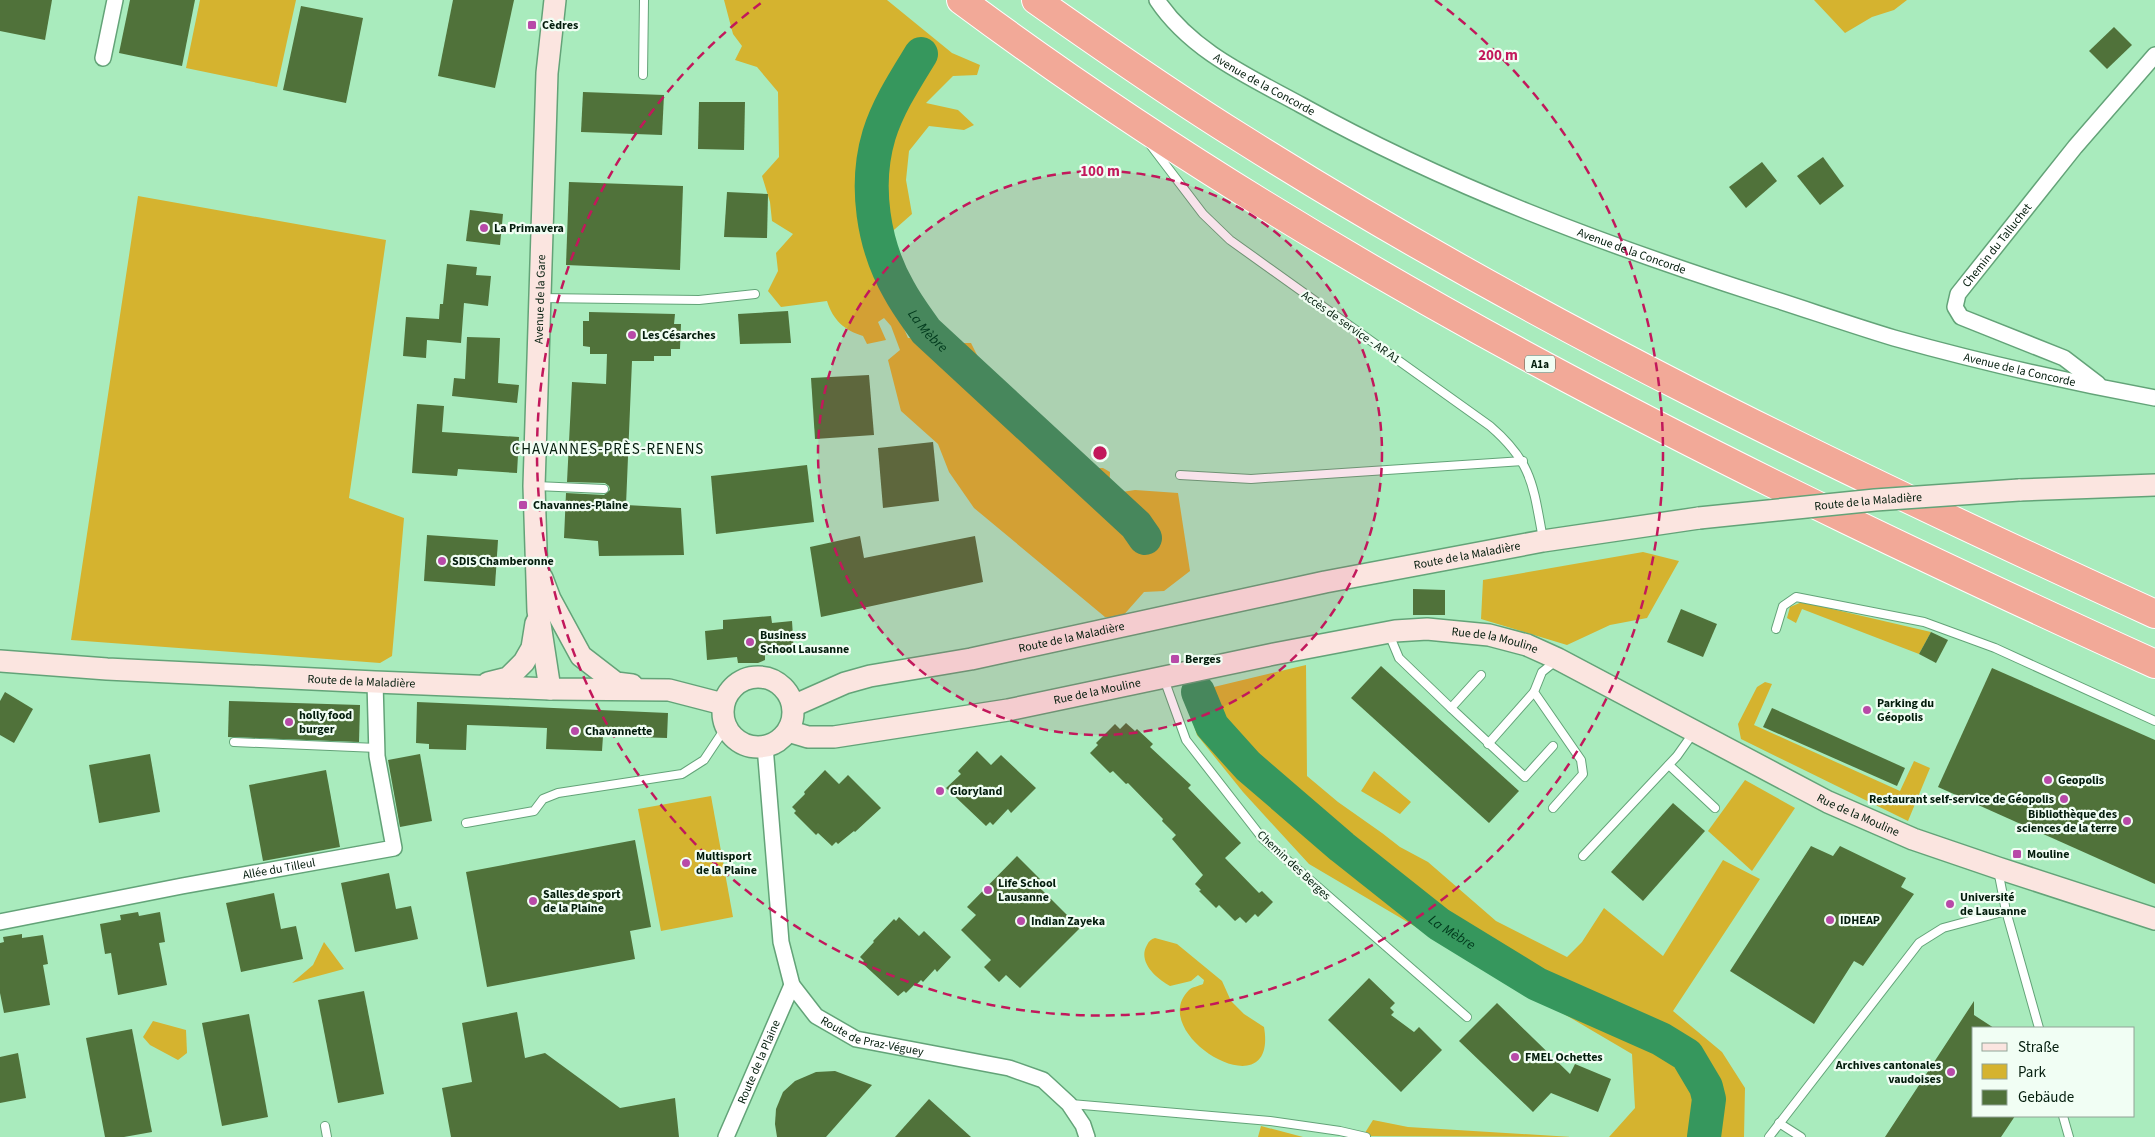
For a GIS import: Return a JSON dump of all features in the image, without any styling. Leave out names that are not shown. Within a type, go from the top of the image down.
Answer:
[{"type":"highway","name":"A1a","points":[[961,0],[1036,55],[1134,122],[1244,193],[1378,274],[1552,371],[1766,481],[1965,578],[2155,664]]},
{"type":"highway","points":[[1036,0],[1243,140],[1407,238],[1525,304],[1776,435],[1972,530],[2155,614]]},
{"type":"street","points":[[103,58],[115,0]]},
{"type":"street","name":"Avenue de la Gare","points":[[550,689],[538,611],[534,486],[547,73],[551,22],[555,0]]},
{"type":"street","name":"Avenue de la Concorde","points":[[1157,0],[1178,27],[1194,42],[1236,69],[1321,116],[1409,161],[1526,211],[1624,249],[1894,338],[2104,388],[2155,398]]},
{"type":"street","name":"Chemin du Talluchet","points":[[2104,388],[2064,358],[1961,317],[1955,307],[1958,294],[2076,147],[2155,55]]},
{"type":"street","name":"Route de la Maladière","points":[[793,706],[845,683],[870,676],[971,659],[1325,582],[1543,541],[1699,518],[1875,500],[2019,490],[2155,485]]},
{"type":"street","name":"Avenue de la Gare","points":[[538,567],[550,599],[581,656],[616,683],[669,690]]},
{"type":"street","name":"Avenue de la Gare","points":[[476,686],[508,678],[524,662],[532,648],[538,611]]},
{"type":"street","name":"Rue de la Mouline","points":[[788,731],[808,737],[841,736],[1008,710],[1388,632],[1427,629],[1489,635],[1527,645],[1558,659],[1828,802],[1913,839],[2155,919]]},
{"type":"street","name":"Route de la Maladière","points":[[0,661],[107,669],[375,682],[550,689],[669,690],[723,704]]},
{"type":"street","points":[[759,676],[767,677],[783,688],[789,695],[793,706],[793,718],[788,731],[777,742],[765,746],[745,745],[737,741],[726,727],[723,704],[728,694],[741,681],[759,676]]},
{"type":"street","name":"Allée du Tilleul","points":[[0,922],[182,886],[394,848],[376,756],[375,682]]},
{"type":"street","name":"Route de Praz-Véguey","points":[[765,746],[781,942],[792,985],[816,1016],[856,1039],[1009,1068],[1043,1080],[1069,1104],[1083,1125],[1087,1137]]},
{"type":"street","name":"Route de la Plaine","points":[[726,1137],[792,985]]},
{"type":"lane","points":[[642,75],[644,0]]},
{"type":"lane","name":"Accès de service - AR A1","points":[[1134,122],[1203,214],[1225,235],[1256,260],[1490,426],[1512,445],[1523,461],[1534,494],[1543,541]]},
{"type":"lane","points":[[540,298],[699,300],[755,294]]},
{"type":"lane","points":[[1180,475],[1251,478],[1523,461]]},
{"type":"lane","points":[[534,486],[604,489]]},
{"type":"lane","points":[[1776,629],[1783,606],[1796,597],[1924,622],[1995,648],[2155,721]]},
{"type":"lane","points":[[1388,632],[1399,658],[1525,777],[1553,746]]},
{"type":"lane","points":[[1488,744],[1534,692],[1542,672],[1558,659]]},
{"type":"lane","points":[[1451,708],[1482,675]]},
{"type":"lane","name":"Chemin des Berges","points":[[1164,678],[1186,740],[1263,839],[1467,1017]]},
{"type":"lane","points":[[1534,692],[1581,760],[1583,774],[1552,808]]},
{"type":"lane","points":[[466,823],[534,810],[543,799],[558,793],[682,774],[704,760],[726,727]]},
{"type":"lane","points":[[1583,856],[1669,765],[1695,730]]},
{"type":"lane","points":[[234,742],[377,748]]},
{"type":"lane","points":[[1669,765],[1715,808]]},
{"type":"lane","points":[[1998,868],[2006,911],[2039,1027]]},
{"type":"lane","points":[[1769,1137],[1919,943],[1943,928],[2006,911]]},
{"type":"lane","points":[[1069,1104],[1270,1121],[1340,1131],[1366,1137]]},
{"type":"lane","points":[[2063,1117],[2069,1137]]},
{"type":"lane","points":[[1780,1124],[1801,1137]]},
{"type":"lane","points":[[325,1126],[327,1137]]},
{"type":"green space","points":[[200,0],[296,0],[277,87],[186,68]]},
{"type":"green space","points":[[724,0],[887,0],[952,53],[980,65],[977,75],[953,76],[926,103],[958,110],[974,125],[964,130],[929,126],[909,151],[906,180],[912,214],[878,244],[886,287],[908,338],[936,336],[950,352],[959,343],[971,343],[980,361],[976,373],[1002,389],[1003,399],[1038,430],[1052,425],[1092,468],[1103,468],[1110,472],[1109,494],[1135,490],[1178,493],[1190,571],[1164,591],[1144,592],[1121,618],[1105,617],[974,508],[949,472],[938,444],[901,411],[888,360],[900,350],[891,326],[884,318],[878,322],[886,340],[867,344],[863,336],[850,331],[836,319],[827,301],[781,307],[768,291],[778,271],[776,253],[793,234],[772,221],[770,202],[762,176],[779,157],[778,92],[757,67],[735,60],[742,46],[733,34]]},
{"type":"green space","points":[[1814,0],[1907,0],[1894,10],[1872,17],[1845,33]]},
{"type":"green space","points":[[138,196],[386,240],[349,498],[404,518],[392,656],[380,663],[71,640]]},
{"type":"green space","points":[[1643,552],[1679,561],[1647,618],[1610,625],[1567,645],[1481,619],[1483,580]]},
{"type":"green space","points":[[1802,602],[1931,632],[1919,654],[1802,609],[1796,623],[1787,618],[1790,607]]},
{"type":"green space","points":[[1306,665],[1307,776],[1338,802],[1400,847],[1428,862],[1496,921],[1567,957],[1582,942],[1604,908],[1663,956],[1723,860],[1760,879],[1673,1011],[1722,1052],[1745,1088],[1744,1137],[1609,1137],[1635,1108],[1632,1054],[1309,864],[1243,792],[1197,735],[1185,697],[1193,692]]},
{"type":"green space","points":[[1765,682],[1772,684],[1754,725],[1900,791],[1914,761],[1930,768],[1908,821],[1741,739],[1738,724],[1757,687]]},
{"type":"green space","points":[[1374,771],[1411,802],[1400,814],[1361,791]]},
{"type":"green space","points":[[1745,780],[1795,808],[1752,871],[1708,831]]},
{"type":"green space","name":"Multisport de la Plaine","points":[[711,796],[733,917],[661,931],[638,809]]},
{"type":"green space","points":[[1155,938],[1177,944],[1222,981],[1231,1001],[1244,1014],[1264,1027],[1263,1052],[1252,1064],[1235,1065],[1215,1058],[1197,1044],[1184,1027],[1180,1008],[1189,990],[1203,984],[1204,980],[1198,975],[1191,981],[1170,986],[1154,974],[1146,964],[1145,951],[1150,940]]},
{"type":"green space","points":[[324,942],[344,969],[292,983],[313,965]]},
{"type":"green space","points":[[153,1021],[186,1030],[187,1053],[178,1060],[150,1045],[143,1037]]},
{"type":"green space","points":[[1373,1120],[1408,1127],[1572,1137],[1363,1136]]},
{"type":"green space","points":[[1261,1126],[1303,1137],[1258,1137]]},
{"type":"building","points":[[0,0],[52,0],[45,40],[0,31]]},
{"type":"building","points":[[130,0],[195,0],[182,66],[119,53]]},
{"type":"building","points":[[453,0],[514,0],[495,88],[438,76]]},
{"type":"building","points":[[301,6],[363,18],[346,103],[283,90]]},
{"type":"building","points":[[2114,27],[2132,45],[2107,69],[2089,51]]},
{"type":"building","points":[[583,92],[664,95],[662,135],[581,132]]},
{"type":"building","points":[[699,102],[745,102],[744,150],[698,149]]},
{"type":"building","points":[[1823,157],[1844,186],[1820,205],[1797,176]]},
{"type":"building","points":[[1762,162],[1777,181],[1746,208],[1729,187]]},
{"type":"building","points":[[569,182],[683,186],[680,270],[566,265]]},
{"type":"building","points":[[727,192],[768,194],[767,238],[724,237]]},
{"type":"building","name":"La Primavera","points":[[470,210],[503,214],[500,245],[466,241]]},
{"type":"building","points":[[447,264],[477,267],[476,275],[491,276],[488,306],[464,303],[461,343],[427,340],[426,358],[403,356],[406,317],[439,319],[440,304],[443,304]]},
{"type":"building","points":[[788,311],[791,343],[740,344],[738,314]]},
{"type":"building","points":[[589,312],[675,314],[674,324],[681,324],[680,349],[671,349],[671,356],[654,356],[654,361],[632,361],[626,505],[681,508],[684,555],[599,556],[598,541],[564,538],[566,493],[604,495],[610,490],[609,486],[605,483],[567,482],[572,382],[606,384],[607,354],[590,354],[590,347],[583,346],[583,321],[589,321]]},
{"type":"building","points":[[467,337],[500,338],[498,383],[519,385],[517,403],[452,396],[454,378],[465,379]]},
{"type":"building","points":[[869,375],[874,435],[815,439],[811,378]]},
{"type":"building","points":[[417,404],[444,406],[442,432],[519,437],[517,473],[458,469],[457,476],[412,473]]},
{"type":"building","points":[[933,442],[939,501],[883,508],[878,448]]},
{"type":"building","points":[[807,465],[814,522],[716,534],[711,476]]},
{"type":"building","points":[[427,535],[498,540],[495,586],[424,581]]},
{"type":"building","points":[[860,536],[864,558],[975,536],[983,582],[821,617],[810,547]]},
{"type":"building","points":[[1413,589],[1445,590],[1445,615],[1413,615]]},
{"type":"building","points":[[1681,609],[1717,624],[1703,657],[1667,642]]},
{"type":"building","name":"Business School Lausanne","points":[[771,616],[772,623],[792,621],[794,652],[765,655],[765,660],[758,663],[738,663],[737,657],[707,660],[705,631],[723,629],[723,620]]},
{"type":"building","points":[[1931,632],[1948,640],[1936,663],[1919,654]]},
{"type":"building","points":[[1381,666],[1519,791],[1489,823],[1351,698]]},
{"type":"building","name":"Geopolis","points":[[1992,668],[2155,740],[2155,884],[1938,787]]},
{"type":"building","points":[[5,692],[33,709],[14,743],[0,735],[0,701]]},
{"type":"building","points":[[229,701],[360,705],[359,742],[228,737]]},
{"type":"building","points":[[417,702],[668,713],[667,738],[603,736],[602,751],[546,749],[547,728],[467,725],[466,750],[429,749],[429,744],[416,743]]},
{"type":"building","points":[[1772,708],[1905,768],[1897,786],[1763,727]]},
{"type":"building","points":[[1126,723],[1135,731],[1137,729],[1153,744],[1150,747],[1191,785],[1188,788],[1241,843],[1225,858],[1259,893],[1262,891],[1273,902],[1258,917],[1255,914],[1246,923],[1240,917],[1235,921],[1219,905],[1216,908],[1199,891],[1201,890],[1195,884],[1203,875],[1172,839],[1176,835],[1162,821],[1163,819],[1128,783],[1126,784],[1113,771],[1110,773],[1090,753],[1098,745],[1096,743],[1115,724],[1120,729]]},
{"type":"building","points":[[977,751],[991,765],[1001,755],[1036,788],[1011,813],[1008,809],[993,825],[990,822],[986,826],[946,788],[961,774],[958,771]]},
{"type":"building","points":[[150,754],[160,812],[99,823],[89,765]]},
{"type":"building","points":[[420,754],[432,821],[400,827],[388,760]]},
{"type":"building","points":[[326,770],[340,847],[263,861],[249,785]]},
{"type":"building","points":[[825,770],[839,784],[848,775],[881,808],[855,832],[832,846],[818,833],[816,835],[794,813],[796,811],[792,807]]},
{"type":"building","points":[[1673,803],[1705,831],[1643,901],[1611,872]]},
{"type":"building","name":"Salles de sport de la Plaine","points":[[635,840],[651,927],[630,931],[635,959],[487,987],[466,872]]},
{"type":"building","name":"IDHEAP","points":[[1811,846],[1833,856],[1840,846],[1906,878],[1901,887],[1914,894],[1863,966],[1854,961],[1814,1024],[1730,971]]},
{"type":"building","name":"Indian Zayeka","points":[[1017,856],[1040,879],[1035,883],[1080,928],[1020,988],[1006,975],[999,982],[984,967],[991,960],[961,930],[976,915],[967,907]]},
{"type":"building","points":[[389,873],[396,909],[411,906],[418,939],[355,952],[341,883]]},
{"type":"building","points":[[274,893],[281,929],[296,926],[303,959],[241,972],[226,903]]},
{"type":"building","points":[[138,912],[139,916],[160,912],[165,942],[159,943],[167,985],[118,995],[111,953],[105,954],[100,924],[121,920],[120,915]]},
{"type":"building","points":[[899,917],[919,936],[924,931],[951,957],[937,972],[935,969],[923,982],[921,980],[906,993],[904,991],[898,996],[862,963],[864,961],[860,957],[894,919],[896,921]]},
{"type":"building","points":[[22,934],[22,938],[43,935],[48,964],[43,965],[50,1005],[4,1013],[0,993],[0,943],[4,942],[3,937]]},
{"type":"building","points":[[1369,978],[1395,1003],[1390,1008],[1394,1012],[1391,1015],[1414,1032],[1419,1027],[1442,1050],[1401,1092],[1328,1020]]},
{"type":"building","points":[[364,991],[384,1094],[338,1103],[318,1000]]},
{"type":"building","name":"Archives cantonales vaudoises","points":[[1974,1001],[1974,1015],[1992,1027],[1972,1027],[1972,1117],[2014,1117],[2001,1137],[1885,1137]]},
{"type":"building","name":"FMEL Ochettes","points":[[1497,1003],[1570,1074],[1575,1064],[1611,1079],[1598,1112],[1551,1093],[1533,1112],[1459,1041]]},
{"type":"building","points":[[517,1012],[525,1058],[545,1053],[620,1108],[675,1098],[679,1137],[451,1137],[442,1088],[472,1082],[462,1023]]},
{"type":"building","points":[[249,1014],[268,1117],[222,1126],[202,1023]]},
{"type":"building","points":[[132,1029],[152,1132],[124,1137],[105,1137],[86,1038]]},
{"type":"building","points":[[18,1053],[26,1098],[0,1103],[0,1057]]},
{"type":"building","points":[[835,1071],[872,1085],[826,1137],[777,1137],[775,1124],[776,1109],[783,1092],[795,1081],[816,1072]]},
{"type":"building","points":[[929,1099],[971,1137],[895,1137]]},
{"type":"waterway","name":"La Mèbre","points":[[921,54],[897,93],[887,114],[874,154],[872,174],[874,214],[877,234],[890,272],[905,301],[926,331],[1136,525],[1145,538]]},
{"type":"waterway","name":"La Mèbre","points":[[1198,692],[1212,726],[1248,766],[1342,847],[1439,924],[1537,984],[1661,1039],[1687,1055],[1706,1087],[1709,1099],[1704,1137]]},
{"type":"place","name":"Cèdres","points":[[532,25]]},
{"type":"place","name":"La Primavera","points":[[484,228]]},
{"type":"place","name":"Les Césarches","points":[[632,335]]},
{"type":"place","name":"Chavannes-Plaine","points":[[523,505]]},
{"type":"place","name":"SDIS Chamberonne","points":[[442,561]]},
{"type":"place","name":"Business School Lausanne","points":[[750,642]]},
{"type":"place","name":"Berges","points":[[1175,659]]},
{"type":"place","name":"Parking du Géopolis","points":[[1867,710]]},
{"type":"place","name":"holly food burger","points":[[289,722]]},
{"type":"place","name":"Chavannette","points":[[575,731]]},
{"type":"place","name":"Geopolis","points":[[2048,780]]},
{"type":"place","name":"Gloryland","points":[[940,791]]},
{"type":"place","name":"Restaurant self-service de Géopolis","points":[[2064,799]]},
{"type":"place","name":"Bibliothèque des sciences de la terre","points":[[2127,821]]},
{"type":"place","name":"Mouline","points":[[2017,854]]},
{"type":"place","name":"Multisport de la Plaine","points":[[686,863]]},
{"type":"place","name":"Life School Lausanne","points":[[988,890]]},
{"type":"place","name":"Salles de sport de la Plaine","points":[[533,901]]},
{"type":"place","name":"Université de Lausanne","points":[[1950,904]]},
{"type":"place","name":"IDHEAP","points":[[1830,920]]},
{"type":"place","name":"Indian Zayeka","points":[[1021,921]]},
{"type":"place","name":"FMEL Ochettes","points":[[1515,1057]]},
{"type":"place","name":"Archives cantonales vaudoises","points":[[1951,1072]]},
{"type":"district","name":"CHAVANNES-PRÈS-RENENS","points":[[608,449]]}]
